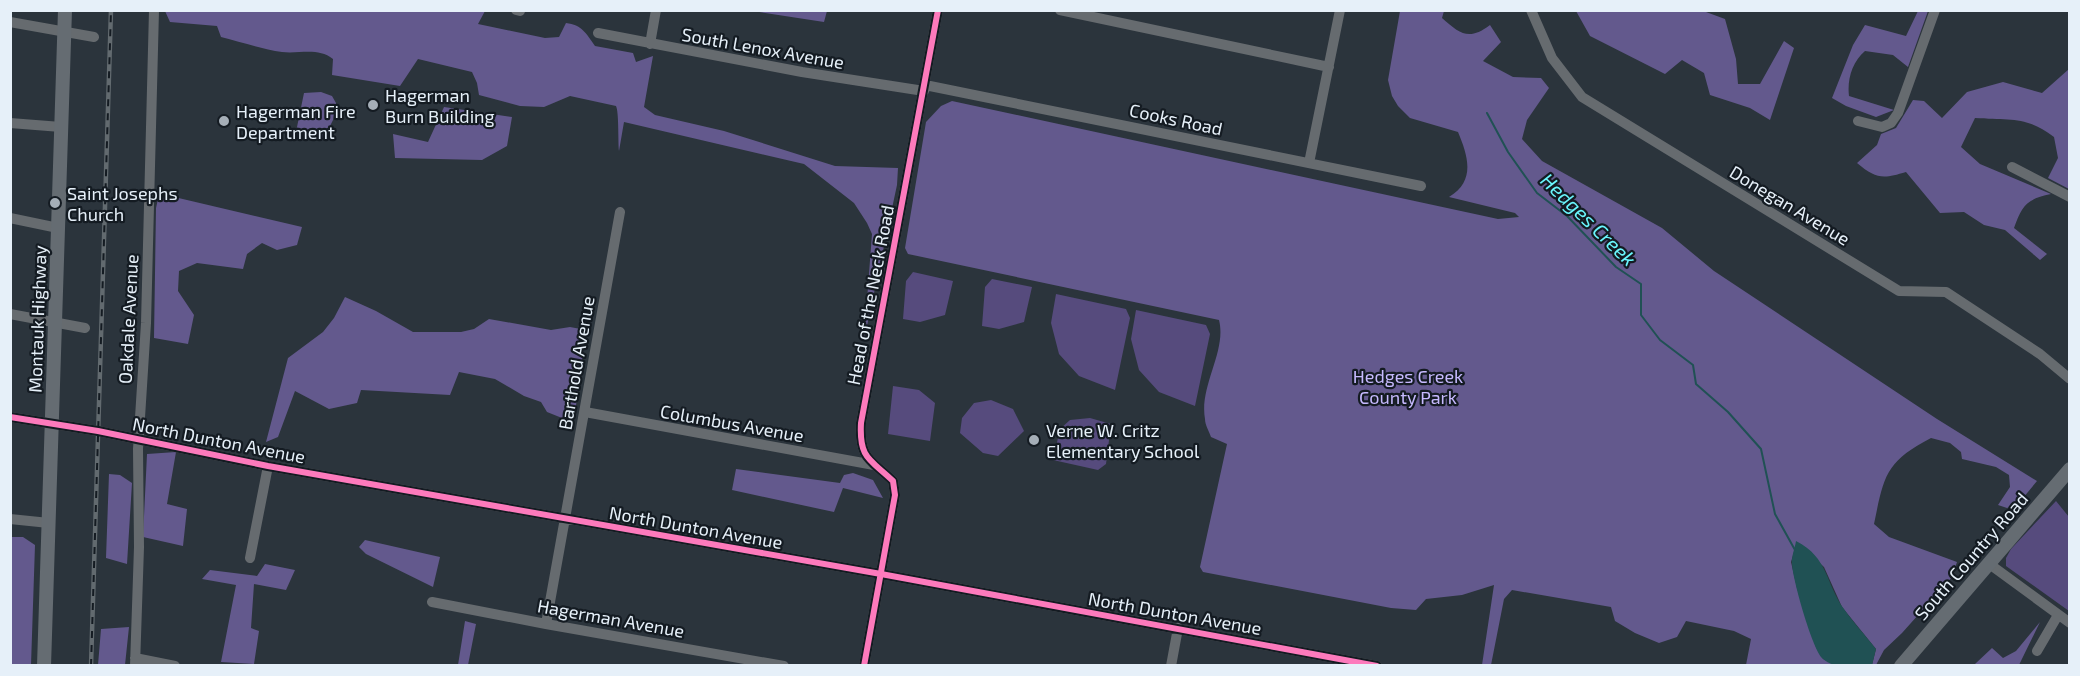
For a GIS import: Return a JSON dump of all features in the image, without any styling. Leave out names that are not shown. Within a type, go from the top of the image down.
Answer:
[{"type":"main road","name":"Montauk Highway","points":[[44,666],[65,10]]},
{"type":"main road","name":"South Country Road","points":[[1901,666],[2070,470]]},
{"type":"street","name":"Oakdale Avenue","points":[[135,662],[139,547],[138,439],[146,323],[154,10]]},
{"type":"street","points":[[650,44],[656,10]]},
{"type":"street","name":"Head of the Neck Road","points":[[864,666],[895,495],[893,481],[874,465],[864,452],[860,437],[861,423],[938,10]]},
{"type":"street","points":[[1060,10],[1329,67]]},
{"type":"street","points":[[1309,163],[1340,10]]},
{"type":"street","name":"Donegan Avenue","points":[[1531,10],[1552,58],[1582,98],[1899,291],[1946,292],[2040,354],[2070,379]]},
{"type":"street","points":[[1858,121],[1882,127],[1891,123],[1898,113],[1935,10]]},
{"type":"street","points":[[10,22],[93,37]]},
{"type":"street","name":"South Lenox Avenue","points":[[598,33],[802,72],[924,88]]},
{"type":"street","name":"Cooks Road","points":[[924,88],[1421,186]]},
{"type":"street","points":[[10,123],[61,127]]},
{"type":"street","points":[[2012,167],[2070,198]]},
{"type":"street","name":"Barthold Avenue","points":[[546,624],[620,212]]},
{"type":"street","points":[[10,218],[58,228]]},
{"type":"street","points":[[10,314],[85,328]]},
{"type":"street","name":"Columbus Avenue","points":[[585,412],[874,465]]},
{"type":"street","name":"North Dunton Avenue","points":[[10,417],[138,439],[268,466],[881,574],[1377,666]]},
{"type":"street","points":[[250,558],[268,466]]},
{"type":"street","points":[[10,519],[49,523]]},
{"type":"street","points":[[1988,563],[2070,623]]},
{"type":"street","name":"Hagerman Avenue","points":[[432,602],[784,666]]},
{"type":"street","points":[[2037,651],[2058,615]]},
{"type":"street","points":[[1171,666],[1178,628]]},
{"type":"street","points":[[135,662],[175,666]]},
{"type":"shaded area","points":[[913,272],[953,281],[945,315],[920,322],[903,319],[906,281]]},
{"type":"shaded area","points":[[992,279],[1032,287],[1024,322],[999,329],[982,326],[985,287]]},
{"type":"shaded area","points":[[1056,294],[1126,309],[1130,318],[1115,390],[1079,376],[1059,354],[1051,323]]},
{"type":"shaded area","points":[[1136,310],[1206,325],[1210,334],[1195,406],[1159,392],[1139,370],[1131,339]]},
{"type":"shaded area","points":[[893,386],[919,390],[935,403],[930,441],[888,434]]},
{"type":"shaded area","points":[[991,400],[1013,409],[1024,431],[998,456],[983,453],[960,433],[962,418],[974,403]]},
{"type":"shaded area","points":[[1090,418],[1111,424],[1106,464],[1098,470],[1053,460],[1060,429],[1070,420]]},
{"type":"shaded area","points":[[2056,501],[2069,517],[2069,611],[2006,566],[2006,558],[2011,549]]},
{"type":"shaded area","points":[[1796,541],[1815,555],[1821,563],[1844,609],[1876,649],[1872,665],[1833,664],[1822,658],[1818,652],[1793,572],[1792,558]]},
{"type":"green space","points":[[827,10],[824,22],[753,11]]},
{"type":"green space","points":[[165,11],[485,11],[478,24],[545,38],[559,37],[566,23],[571,24],[583,30],[595,46],[633,53],[636,62],[653,56],[644,107],[655,115],[724,131],[835,166],[898,168],[897,185],[864,340],[872,234],[854,203],[804,164],[624,122],[619,151],[616,106],[570,96],[544,107],[520,106],[479,95],[472,72],[418,59],[400,86],[332,75],[333,59],[327,55],[315,52],[274,51],[221,37],[217,26],[170,22]]},
{"type":"green space","name":"Hedges Creek County Park","points":[[1400,11],[1444,11],[1442,18],[1465,34],[1476,33],[1490,25],[1501,42],[1483,61],[1513,77],[1541,78],[1549,88],[1527,120],[1522,139],[1542,161],[1662,228],[1714,271],[1937,419],[2037,481],[2018,504],[2007,508],[1998,505],[2010,487],[2009,475],[1996,467],[1962,459],[1961,452],[1950,443],[1931,438],[1895,463],[1884,482],[1874,524],[1889,537],[1957,562],[1952,577],[1884,650],[1876,665],[1872,665],[1876,649],[1842,607],[1824,567],[1797,542],[1791,562],[1797,588],[1816,647],[1823,659],[1836,665],[1746,665],[1751,639],[1734,631],[1686,621],[1677,637],[1659,643],[1615,621],[1611,607],[1512,590],[1504,599],[1491,665],[1482,665],[1494,585],[1462,595],[1426,599],[1416,610],[1391,608],[1203,572],[1200,567],[1227,444],[1211,437],[1206,426],[1204,407],[1217,356],[1219,320],[908,254],[905,248],[926,122],[941,106],[952,101],[1498,219],[1519,217],[1515,213],[1449,197],[1458,191],[1466,176],[1467,159],[1458,132],[1410,118],[1392,96],[1388,80]]},
{"type":"green space","points":[[1576,11],[1706,12],[1725,19],[1736,59],[1738,84],[1760,84],[1784,41],[1794,48],[1770,120],[1750,108],[1710,95],[1704,73],[1682,60],[1665,74],[1590,36]]},
{"type":"green space","points":[[1918,11],[1928,11],[1908,67],[1893,55],[1865,51],[1857,60],[1850,78],[1849,96],[1894,110],[1876,117],[1832,98],[1853,45],[1865,25],[1906,36]]},
{"type":"green space","points":[[2069,69],[2069,189],[2048,178],[2058,158],[2054,137],[2034,125],[2017,120],[1975,118],[1961,147],[1980,164],[2051,194],[2036,198],[2026,204],[2014,228],[2047,254],[2040,260],[2005,230],[1984,225],[1964,212],[1940,213],[1906,172],[1880,176],[1869,172],[1857,163],[1877,145],[1881,134],[1896,128],[1913,100],[1924,101],[1942,118],[1967,92],[2003,82],[2042,93]]},
{"type":"green space","points":[[321,92],[332,96],[336,103],[333,120],[324,138],[303,135],[297,127],[304,93]]},
{"type":"green space","points":[[444,107],[512,117],[507,146],[482,160],[395,158],[393,134],[428,142]]},
{"type":"green space","points":[[170,196],[302,227],[297,245],[277,250],[262,243],[247,254],[243,269],[197,263],[179,271],[178,291],[194,315],[188,344],[154,338],[156,208],[158,199]]},
{"type":"green space","points":[[345,297],[413,332],[461,332],[474,329],[489,319],[551,330],[570,327],[586,330],[575,413],[562,418],[547,412],[541,402],[524,396],[495,379],[459,372],[450,395],[361,390],[357,403],[329,409],[295,391],[278,437],[266,442],[288,358],[323,332],[334,318]]},
{"type":"green space","points":[[176,452],[167,504],[187,509],[183,546],[143,537],[147,454]]},
{"type":"green space","points":[[736,469],[840,483],[844,475],[853,473],[873,480],[883,498],[843,488],[834,512],[732,490]]},
{"type":"green space","points":[[109,474],[120,475],[132,483],[127,564],[106,558]]},
{"type":"green space","points":[[11,537],[23,537],[35,545],[31,665],[11,665]]},
{"type":"green space","points":[[365,540],[440,557],[433,587],[366,554],[359,547]]},
{"type":"green space","points":[[265,564],[295,570],[286,590],[254,584],[251,628],[259,631],[254,664],[221,662],[236,585],[202,579],[210,570],[257,576]]},
{"type":"green space","points":[[465,621],[476,624],[468,665],[458,665]]},
{"type":"green space","points":[[2040,622],[2019,665],[1952,665],[1975,664],[1992,648],[2003,658],[2016,651]]},
{"type":"green space","points":[[129,627],[125,665],[98,665],[101,629]]},
{"type":"waterway","name":"Hedges Creek","points":[[1487,113],[1508,152],[1537,193],[1567,216],[1616,267],[1641,284],[1641,315],[1660,340],[1693,365],[1696,384],[1728,412],[1761,449],[1775,514],[1795,550]]},
{"type":"railway","points":[[91,666],[111,10]]},
{"type":"cycle path","points":[[864,666],[895,495],[893,481],[872,462],[864,451],[861,423],[938,10]]},
{"type":"cycle path","points":[[10,417],[98,431],[268,466],[881,574],[1377,666]]},
{"type":"place","name":"Hagerman Burn Building","points":[[373,105]]},
{"type":"place","name":"Hagerman Fire Department","points":[[224,121]]},
{"type":"place","name":"Saint Josephs Church","points":[[55,203]]},
{"type":"place","name":"Verne W. Critz Elementary School","points":[[1034,440]]}]
